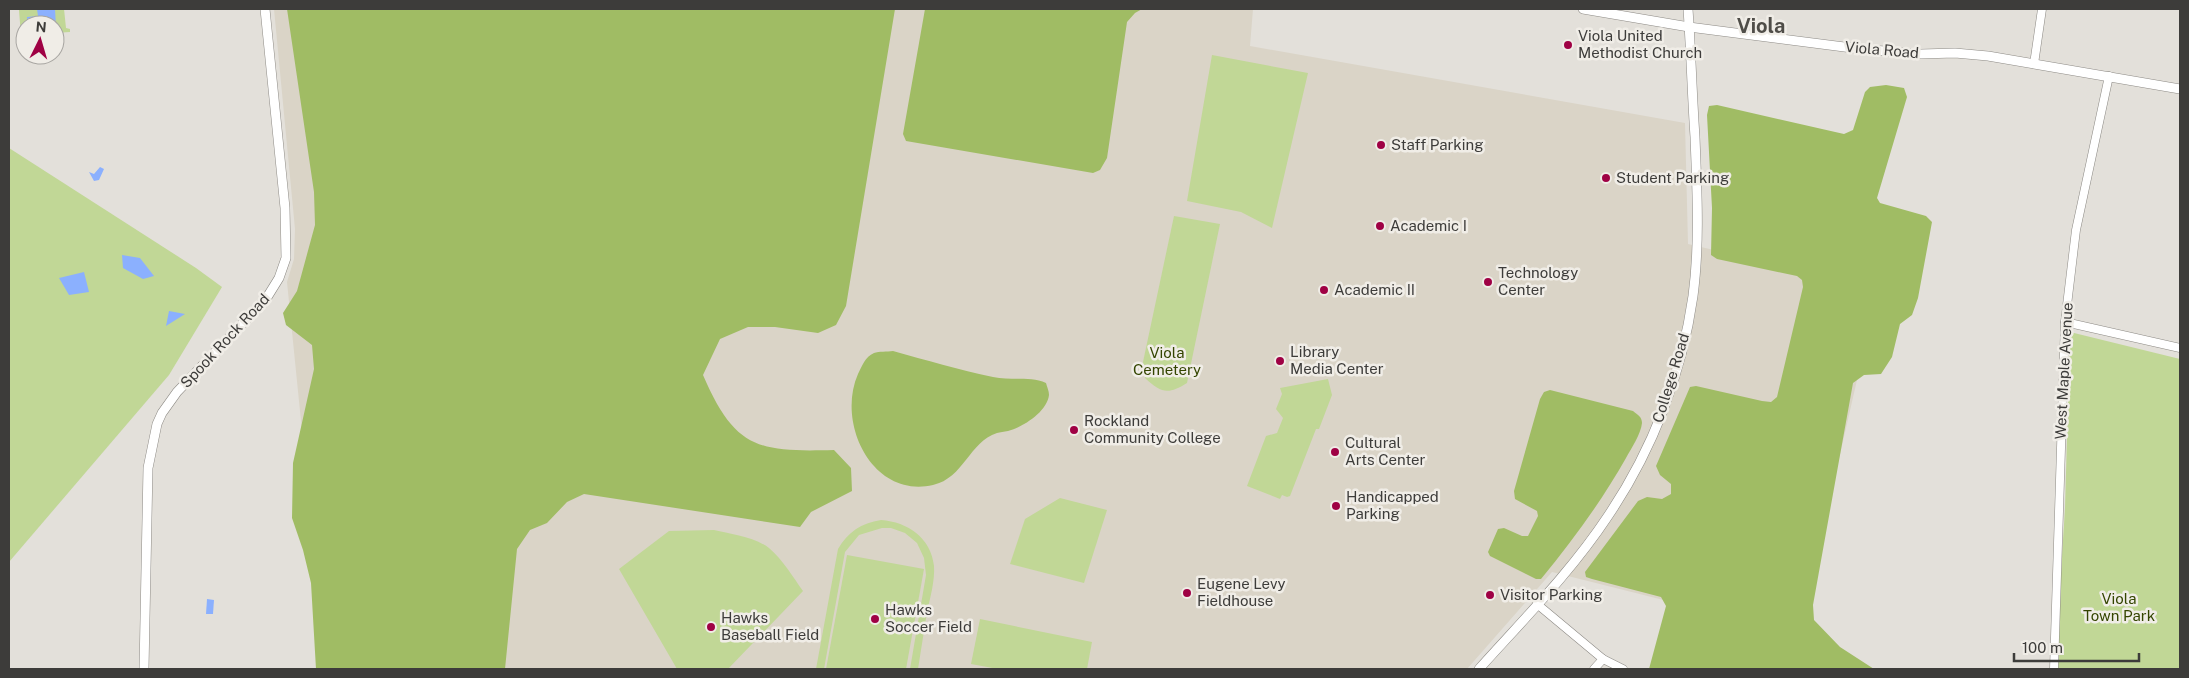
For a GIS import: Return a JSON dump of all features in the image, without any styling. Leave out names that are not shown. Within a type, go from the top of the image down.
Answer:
[{"type":"street","name":"Spook Rock Road","points":[[144,669],[148,468],[157,424],[169,401],[187,380],[266,299],[279,278],[286,258],[285,208],[266,9]]},
{"type":"street","name":"Viola Road","points":[[1583,9],[1689,28],[1860,49],[1921,54],[1980,55],[2180,89]]},
{"type":"street","name":"College Road","points":[[1479,669],[1537,604],[1596,533],[1633,475],[1663,410],[1684,343],[1693,295],[1698,221],[1688,9]]},
{"type":"street","points":[[2034,64],[2042,9]]},
{"type":"street","name":"West Maple Avenue","points":[[2054,669],[2065,322],[2076,230],[2109,76]]},
{"type":"street","points":[[2065,322],[2180,348]]},
{"type":"street","points":[[1537,604],[1603,659],[1623,669]]},
{"type":"street","points":[[1594,669],[1603,659]]},
{"type":"shaded area","name":"Rockland Community College","points":[[274,9],[1253,9],[1250,46],[1685,123],[1688,244],[1878,288],[1799,634],[1552,572],[1467,669],[326,669],[287,282],[294,259],[295,229]]},
{"type":"green space","points":[[9,9],[64,9],[65,15],[19,15],[19,10]]},
{"type":"green space","points":[[287,9],[895,9],[846,306],[836,325],[818,333],[775,327],[748,327],[720,339],[703,375],[726,418],[738,432],[752,441],[768,447],[786,450],[834,450],[851,468],[852,491],[811,512],[800,527],[584,494],[567,502],[547,523],[530,530],[517,549],[505,669],[316,669],[311,583],[303,550],[292,518],[293,463],[314,369],[312,345],[286,325],[283,313],[297,291],[315,225],[314,192]]},
{"type":"green space","points":[[925,9],[1142,9],[1135,13],[1127,22],[1107,158],[1100,170],[1093,173],[906,141],[903,134]]},
{"type":"green space","points":[[65,18],[66,28],[70,29],[70,32],[65,32]]},
{"type":"green space","points":[[1212,55],[1308,73],[1272,228],[1241,212],[1187,201]]},
{"type":"green space","points":[[1886,85],[1904,88],[1907,97],[1877,198],[1880,203],[1926,216],[1932,222],[1918,298],[1912,315],[1900,324],[1892,357],[1881,374],[1864,375],[1853,383],[1813,605],[1814,620],[1840,647],[1874,669],[1649,669],[1666,606],[1661,597],[1592,579],[1586,577],[1585,572],[1638,501],[1647,497],[1662,499],[1671,494],[1671,484],[1660,475],[1656,466],[1690,387],[1696,386],[1762,401],[1771,402],[1777,397],[1803,287],[1802,280],[1797,276],[1717,259],[1711,255],[1712,208],[1707,115],[1709,106],[1717,105],[1844,134],[1853,130],[1865,92],[1870,87]]},
{"type":"green space","points":[[9,148],[196,268],[222,287],[169,375],[9,562]]},
{"type":"green space","name":"Viola Cemetery","points":[[1174,216],[1220,224],[1187,383],[1170,391],[1165,391],[1156,387],[1145,378],[1143,362]]},
{"type":"green space","name":"Viola Town Park","points":[[2070,332],[2180,359],[2180,669],[2055,669],[2065,508]]},
{"type":"green space","points":[[893,351],[993,377],[1040,381],[1046,383],[1049,395],[1044,407],[1033,418],[1014,429],[997,433],[987,438],[944,481],[933,485],[912,486],[893,481],[877,469],[865,453],[856,435],[852,414],[852,394],[858,374],[868,357],[878,352]]},
{"type":"green space","points":[[1328,379],[1332,395],[1319,429],[1316,429],[1290,496],[1282,495],[1280,499],[1247,486],[1266,436],[1277,433],[1283,418],[1276,409],[1282,394],[1280,388]]},
{"type":"green space","points":[[1550,390],[1633,411],[1642,423],[1633,446],[1597,505],[1541,579],[1536,579],[1490,556],[1488,552],[1498,529],[1504,528],[1522,536],[1528,536],[1538,516],[1537,511],[1515,499],[1514,491],[1540,399],[1544,392]]},
{"type":"green space","points":[[1060,498],[1107,510],[1084,583],[1010,564],[1025,519]]},
{"type":"green space","points":[[881,520],[891,521],[909,528],[923,540],[932,556],[934,578],[918,669],[910,669],[926,575],[924,558],[917,543],[905,533],[891,528],[882,528],[859,535],[845,552],[824,669],[816,669],[838,549],[856,529],[867,523]]},
{"type":"green space","name":"Hawks Baseball Field","points":[[714,530],[750,539],[769,548],[783,563],[803,591],[728,669],[677,669],[619,569],[669,531]]},
{"type":"green space","name":"Hawks Soccer Field","points":[[847,555],[924,569],[906,669],[826,669]]},
{"type":"green space","points":[[980,619],[1092,642],[1087,669],[998,669],[971,664]]},
{"type":"water","points":[[37,9],[55,9],[55,15],[38,15]]},
{"type":"water","points":[[100,167],[104,169],[99,180],[94,181],[89,172],[94,174]]},
{"type":"water","points":[[122,255],[140,258],[154,276],[143,279],[123,268]]},
{"type":"water","points":[[84,272],[89,292],[69,295],[59,278]]},
{"type":"water","points":[[169,311],[185,314],[166,326]]},
{"type":"water","points":[[207,599],[214,600],[213,614],[206,614]]},
{"type":"place","name":"Viola United Methodist Church","points":[[1568,45]]},
{"type":"place","name":"Staff Parking","points":[[1381,145]]},
{"type":"place","name":"Student Parking","points":[[1606,178]]},
{"type":"place","name":"Academic I","points":[[1380,226]]},
{"type":"place","name":"Technology Center","points":[[1488,282]]},
{"type":"place","name":"Academic II","points":[[1324,290]]},
{"type":"place","name":"Library Media Center","points":[[1280,361]]},
{"type":"place","name":"Rockland Community College","points":[[1074,430]]},
{"type":"place","name":"Cultural Arts Center","points":[[1335,452]]},
{"type":"place","name":"Handicapped Parking","points":[[1336,506]]},
{"type":"place","name":"Eugene Levy Fieldhouse","points":[[1187,593]]},
{"type":"place","name":"Visitor Parking","points":[[1490,595]]},
{"type":"place","name":"Hawks Soccer Field","points":[[875,619]]},
{"type":"place","name":"Hawks Baseball Field","points":[[711,627]]},
{"type":"district","name":"Viola","points":[[1761,26]]}]
